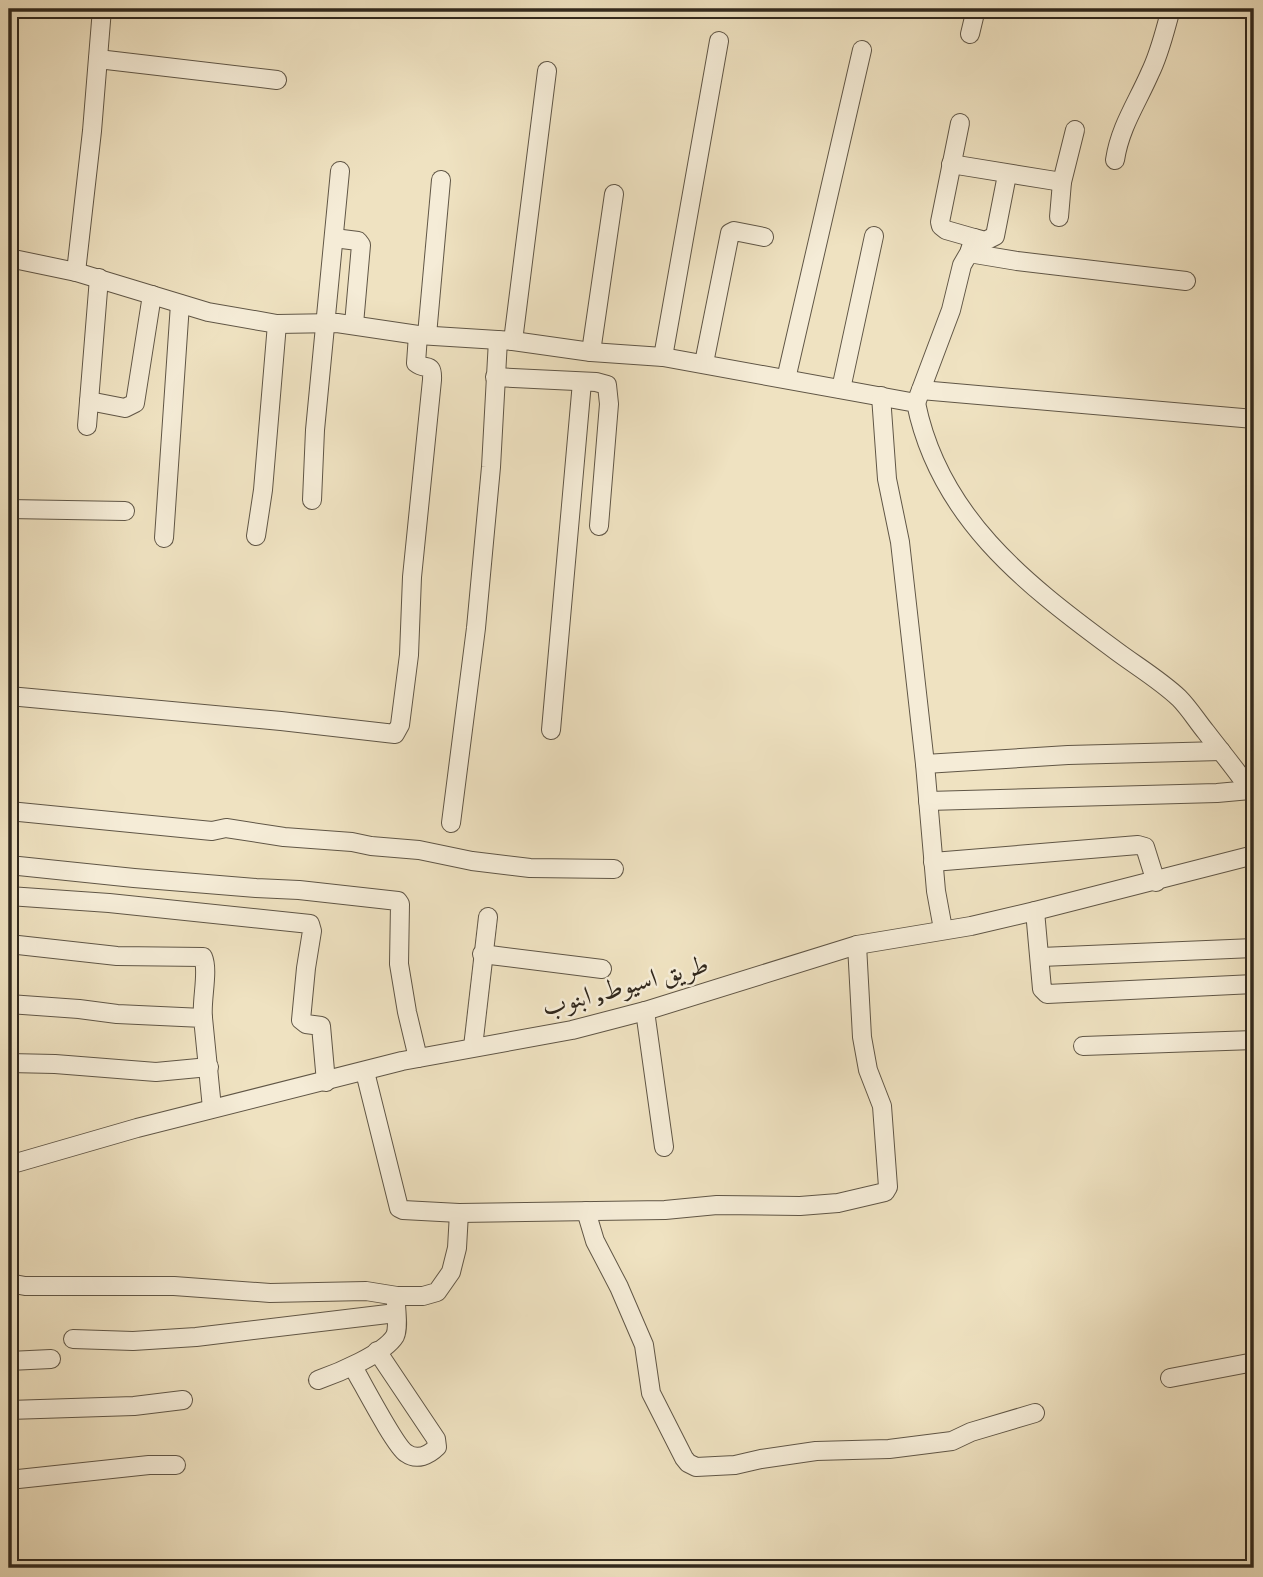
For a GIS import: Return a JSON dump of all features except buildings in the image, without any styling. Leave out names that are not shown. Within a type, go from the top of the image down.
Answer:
[{"type":"street","points":[[76,272],[102,9]]},
{"type":"street","points":[[970,34],[976,9]]},
{"type":"street","points":[[1115,160],[1118,139],[1125,120],[1152,70],[1171,9]]},
{"type":"street","points":[[663,357],[719,41]]},
{"type":"street","points":[[786,379],[862,50]]},
{"type":"street","points":[[98,59],[277,80]]},
{"type":"street","points":[[451,823],[476,628],[491,467],[495,377],[505,341],[547,71]]},
{"type":"street","points":[[960,123],[941,226],[946,230],[972,246],[1017,261],[1186,281]]},
{"type":"street","points":[[1059,217],[1062,182],[1075,130]]},
{"type":"street","points":[[951,164],[1062,182]]},
{"type":"street","points":[[312,500],[324,322],[340,171]]},
{"type":"street","points":[[1007,175],[995,236],[972,246],[962,265],[951,310],[918,396],[928,449],[942,479],[987,543],[1064,613],[1180,699],[1252,793]]},
{"type":"street","points":[[9,696],[395,734],[400,725],[409,655],[413,564],[432,372],[429,367],[416,363],[423,335],[441,180]]},
{"type":"street","points":[[591,352],[614,194]]},
{"type":"street","points":[[704,363],[730,233],[737,231],[764,237]]},
{"type":"street","points":[[841,389],[874,236]]},
{"type":"street","points":[[334,238],[358,241],[361,245],[354,324]]},
{"type":"street","points":[[9,258],[99,278],[208,312],[277,324],[354,324],[423,335],[663,357],[881,397],[918,396],[1254,419]]},
{"type":"street","points":[[86,426],[99,278]]},
{"type":"street","points":[[89,401],[125,408],[135,403],[152,295]]},
{"type":"street","points":[[164,538],[180,304]]},
{"type":"street","points":[[256,536],[263,490],[277,324]]},
{"type":"street","points":[[495,377],[605,383],[608,389],[599,526]]},
{"type":"street","points":[[551,730],[582,382]]},
{"type":"street","points":[[881,397],[887,479],[900,542],[933,862],[943,929]]},
{"type":"street","points":[[9,509],[125,510]]},
{"type":"street","points":[[925,764],[1068,755],[1221,751]]},
{"type":"street","points":[[928,801],[1252,793]]},
{"type":"street","points":[[9,811],[212,831],[226,828],[317,841],[419,850],[472,861],[530,868],[614,869]]},
{"type":"street","points":[[933,862],[1138,845],[1145,847],[1156,882]]},
{"type":"street","name":"طريق اسيوط, ابنوب","points":[[9,1165],[212,1108],[418,1058],[572,1030],[645,1011],[857,945],[1035,911],[1254,855]]},
{"type":"street","points":[[9,865],[398,901],[401,976],[418,1058]]},
{"type":"street","points":[[9,896],[108,903],[310,924],[313,928],[301,1020],[306,1024],[321,1026],[326,1082]]},
{"type":"street","points":[[1035,911],[1042,989],[1047,994],[1254,984]]},
{"type":"street","points":[[473,1047],[488,917]]},
{"type":"street","points":[[9,944],[117,956],[203,957],[203,1018],[212,1108]]},
{"type":"street","points":[[365,1072],[399,1208],[403,1210],[459,1213],[684,1209],[718,1205],[800,1206],[838,1203],[885,1192],[889,1180],[883,1106],[868,1070],[862,1037],[857,945]]},
{"type":"street","points":[[1041,957],[1254,948]]},
{"type":"street","points":[[482,954],[602,969]]},
{"type":"street","points":[[9,1003],[130,1016],[203,1018]]},
{"type":"street","points":[[645,1011],[664,1147]]},
{"type":"street","points":[[1083,1046],[1254,1040]]},
{"type":"street","points":[[9,1063],[156,1072],[209,1067]]},
{"type":"street","points":[[586,1211],[595,1241],[619,1287],[644,1345],[651,1393],[684,1458],[691,1465],[735,1465],[816,1451],[889,1448],[952,1441],[971,1432],[1035,1413]]},
{"type":"street","points":[[73,1339],[133,1341],[236,1334],[338,1319],[431,1294],[443,1285],[451,1272],[457,1248],[459,1213]]},
{"type":"street","points":[[9,1283],[33,1286],[174,1286],[270,1293],[366,1291],[396,1304]]},
{"type":"street","points":[[318,1380],[353,1367],[394,1337],[397,1330],[396,1304]]},
{"type":"street","points":[[353,1367],[402,1450],[418,1457],[425,1456],[437,1447],[436,1439],[377,1351]]},
{"type":"street","points":[[9,1361],[51,1359]]},
{"type":"street","points":[[1170,1378],[1254,1362]]},
{"type":"street","points":[[9,1410],[134,1406],[183,1400]]},
{"type":"street","points":[[9,1480],[149,1465],[176,1465]]}]
